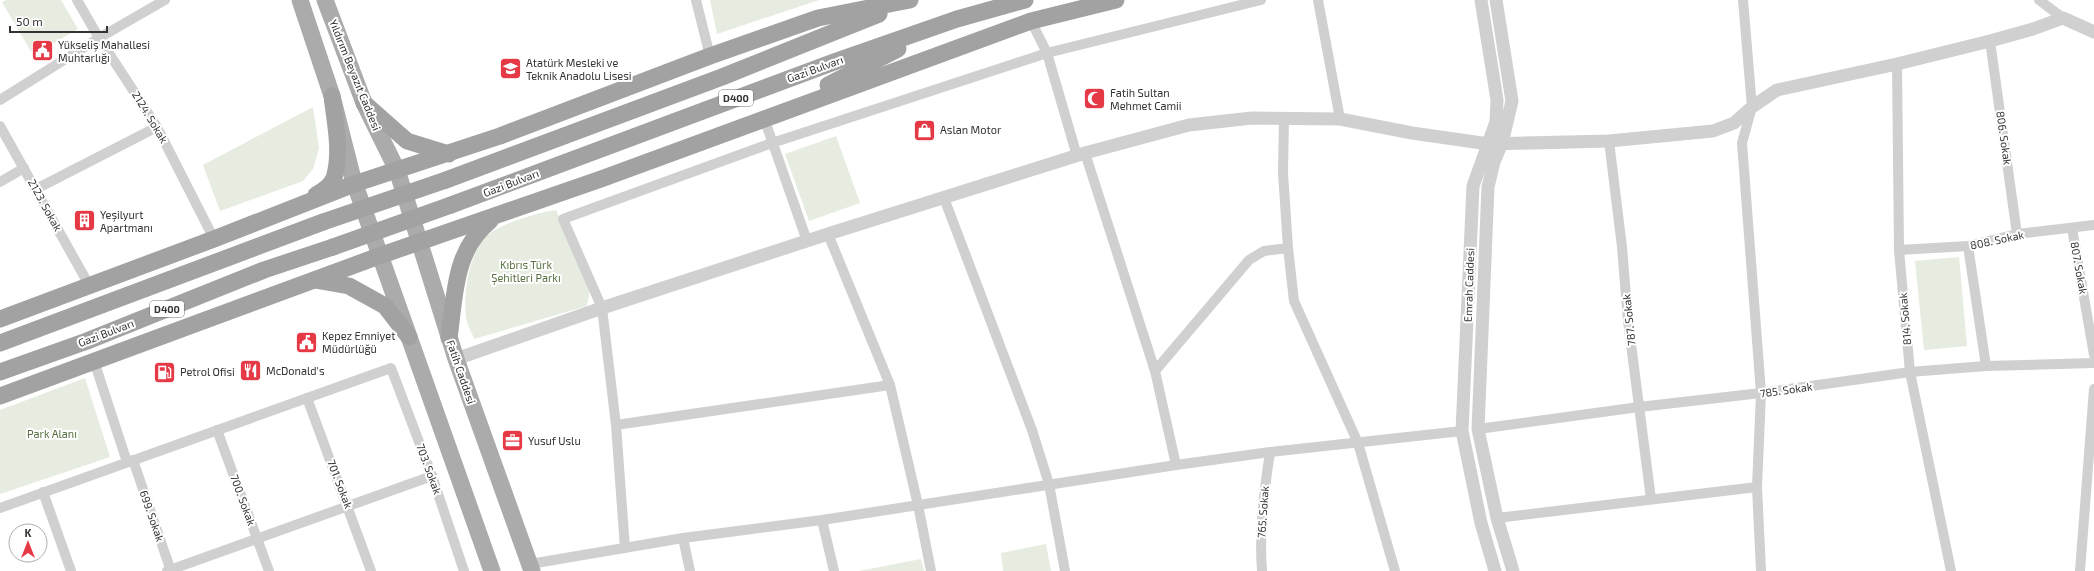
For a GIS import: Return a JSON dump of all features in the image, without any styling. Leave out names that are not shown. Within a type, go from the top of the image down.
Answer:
[{"type":"highway","points":[[0,319],[214,239],[294,208],[354,182],[450,154],[710,56],[818,18],[910,0]]},
{"type":"highway","name":"D400","points":[[0,343],[323,222],[446,180],[722,77],[913,0]]},
{"type":"highway","name":"Gazi Bulvarı","points":[[0,372],[87,341],[264,270],[451,205],[754,92],[957,19],[1024,0]]},
{"type":"highway","points":[[0,396],[379,256],[496,216],[1031,22],[1116,0]]},
{"type":"highway","points":[[764,118],[957,19]]},
{"type":"highway","points":[[294,208],[327,188],[334,178],[338,153],[332,96]]},
{"type":"highway","points":[[364,103],[408,141],[450,154]]},
{"type":"highway","points":[[449,338],[456,284],[462,256],[476,232],[496,216]]},
{"type":"highway","points":[[313,280],[349,286],[385,306],[409,337]]},
{"type":"main road","points":[[300,0],[332,96],[354,182],[492,571]]},
{"type":"main road","name":"Yıldırım Beyazıt Caddesi","points":[[325,0],[364,103],[397,170]]},
{"type":"main road","name":"Fatih Caddesi","points":[[397,170],[456,359],[531,568]]},
{"type":"street","name":"2124. Sokak","points":[[77,0],[99,38],[157,126],[214,239]]},
{"type":"street","points":[[0,100],[99,38],[165,0]]},
{"type":"street","points":[[696,0],[710,56]]},
{"type":"street","points":[[625,548],[616,425],[602,308],[563,219],[772,143],[1047,53],[1261,0]]},
{"type":"street","points":[[1318,0],[1340,119]]},
{"type":"street","name":"Emrah Caddesi","points":[[1481,0],[1497,100],[1496,122],[1473,186],[1462,431],[1481,523],[1495,571]]},
{"type":"street","name":"Emrah Caddesi","points":[[1496,0],[1512,101],[1502,143],[1494,162],[1488,187],[1478,429],[1497,518],[1512,571]]},
{"type":"street","points":[[1744,0],[1752,107],[1742,143],[1761,393],[1759,402],[1757,487],[1761,571]]},
{"type":"street","points":[[2039,0],[2063,18],[2094,32]]},
{"type":"street","points":[[456,359],[602,308],[828,234],[1081,154],[1189,125],[1252,118],[1340,119],[1412,133],[1489,144],[1609,141],[1713,132],[1734,124],[1752,107],[1777,90],[1897,64],[1990,41],[2033,29],[2063,18]]},
{"type":"street","points":[[1031,22],[1047,53],[1155,371],[1176,465]]},
{"type":"street","name":"806. Sokak","points":[[1990,41],[2017,234]]},
{"type":"street","name":"814. Sokak","points":[[1897,64],[1899,250],[1910,372],[1951,571]]},
{"type":"street","points":[[764,118],[807,241]]},
{"type":"street","points":[[1284,118],[1283,173],[1288,248],[1294,301],[1358,443],[1395,571]]},
{"type":"street","name":"2123. Sokak","points":[[0,126],[89,285]]},
{"type":"street","points":[[36,189],[157,126]]},
{"type":"street","name":"787. Sokak","points":[[1609,141],[1651,499]]},
{"type":"street","points":[[0,182],[24,168]]},
{"type":"street","points":[[944,198],[1032,430],[1049,484],[1065,571]]},
{"type":"street","name":"808. Sokak","points":[[1899,250],[1968,246],[2017,234],[2094,225]]},
{"type":"street","name":"807. Sokak","points":[[2072,228],[2094,356]]},
{"type":"street","points":[[828,234],[890,385],[918,505],[931,571]]},
{"type":"street","points":[[1968,246],[1986,366]]},
{"type":"street","points":[[1155,371],[1249,260],[1264,251],[1288,248]]},
{"type":"street","name":"699. Sokak","points":[[94,361],[169,571]]},
{"type":"street","name":"785. Sokak","points":[[1478,429],[1639,407],[1761,393],[1910,372],[1986,366],[2094,363]]},
{"type":"street","name":"703. Sokak","points":[[307,398],[391,368],[432,476],[464,571]]},
{"type":"street","points":[[616,425],[890,385]]},
{"type":"street","points":[[2080,571],[2092,448],[2094,389]]},
{"type":"street","points":[[0,508],[307,398]]},
{"type":"street","name":"701. Sokak","points":[[307,398],[371,571]]},
{"type":"street","name":"700. Sokak","points":[[217,430],[269,571]]},
{"type":"street","points":[[531,568],[625,548],[683,538],[822,520],[1176,465],[1270,452],[1462,431]]},
{"type":"street","name":"765. Sokak","points":[[1262,571],[1260,552],[1263,496],[1270,452]]},
{"type":"street","points":[[169,571],[432,476]]},
{"type":"street","points":[[1497,518],[1757,487]]},
{"type":"street","points":[[44,492],[71,571]]},
{"type":"street","points":[[822,520],[834,571]]},
{"type":"street","points":[[683,538],[690,571]]},
{"type":"green space","points":[[6,0],[61,0],[78,29],[33,55],[2,2]]},
{"type":"green space","points":[[710,0],[819,0],[717,34]]},
{"type":"green space","points":[[313,107],[319,148],[313,169],[303,181],[220,211],[203,165]]},
{"type":"green space","points":[[836,136],[860,203],[809,221],[785,154]]},
{"type":"green space","name":"Kıbrıs Türk Şehitleri Parkı","points":[[556,210],[590,289],[587,306],[474,339],[466,319],[465,297],[471,266],[483,240],[488,234],[506,224],[528,216]]},
{"type":"green space","points":[[1959,257],[1967,346],[1924,350],[1915,261]]},
{"type":"green space","name":"Park Alanı","points":[[85,378],[110,457],[0,494],[0,410]]},
{"type":"green space","points":[[1046,544],[1051,571],[1003,571],[1001,553]]},
{"type":"green space","points":[[921,559],[924,571],[859,571]]},
{"type":"place","name":"Yükseliş Mahallesi Muhtarlığı","points":[[43,51]]},
{"type":"place","name":"Atatürk Mesleki ve Teknik Anadolu Lisesi","points":[[510,69]]},
{"type":"place","name":"Fatih Sultan Mehmet Camii","points":[[1095,99]]},
{"type":"place","name":"Aslan Motor","points":[[924,130]]},
{"type":"place","name":"Yeşilyurt Apartmanı","points":[[84,221]]},
{"type":"place","name":"Kepez Emniyet Müdürlüğü","points":[[306,342]]},
{"type":"place","name":"McDonald's","points":[[251,371]]},
{"type":"place","name":"Petrol Ofisi","points":[[165,372]]},
{"type":"place","name":"Yusuf Uslu","points":[[512,441]]}]
